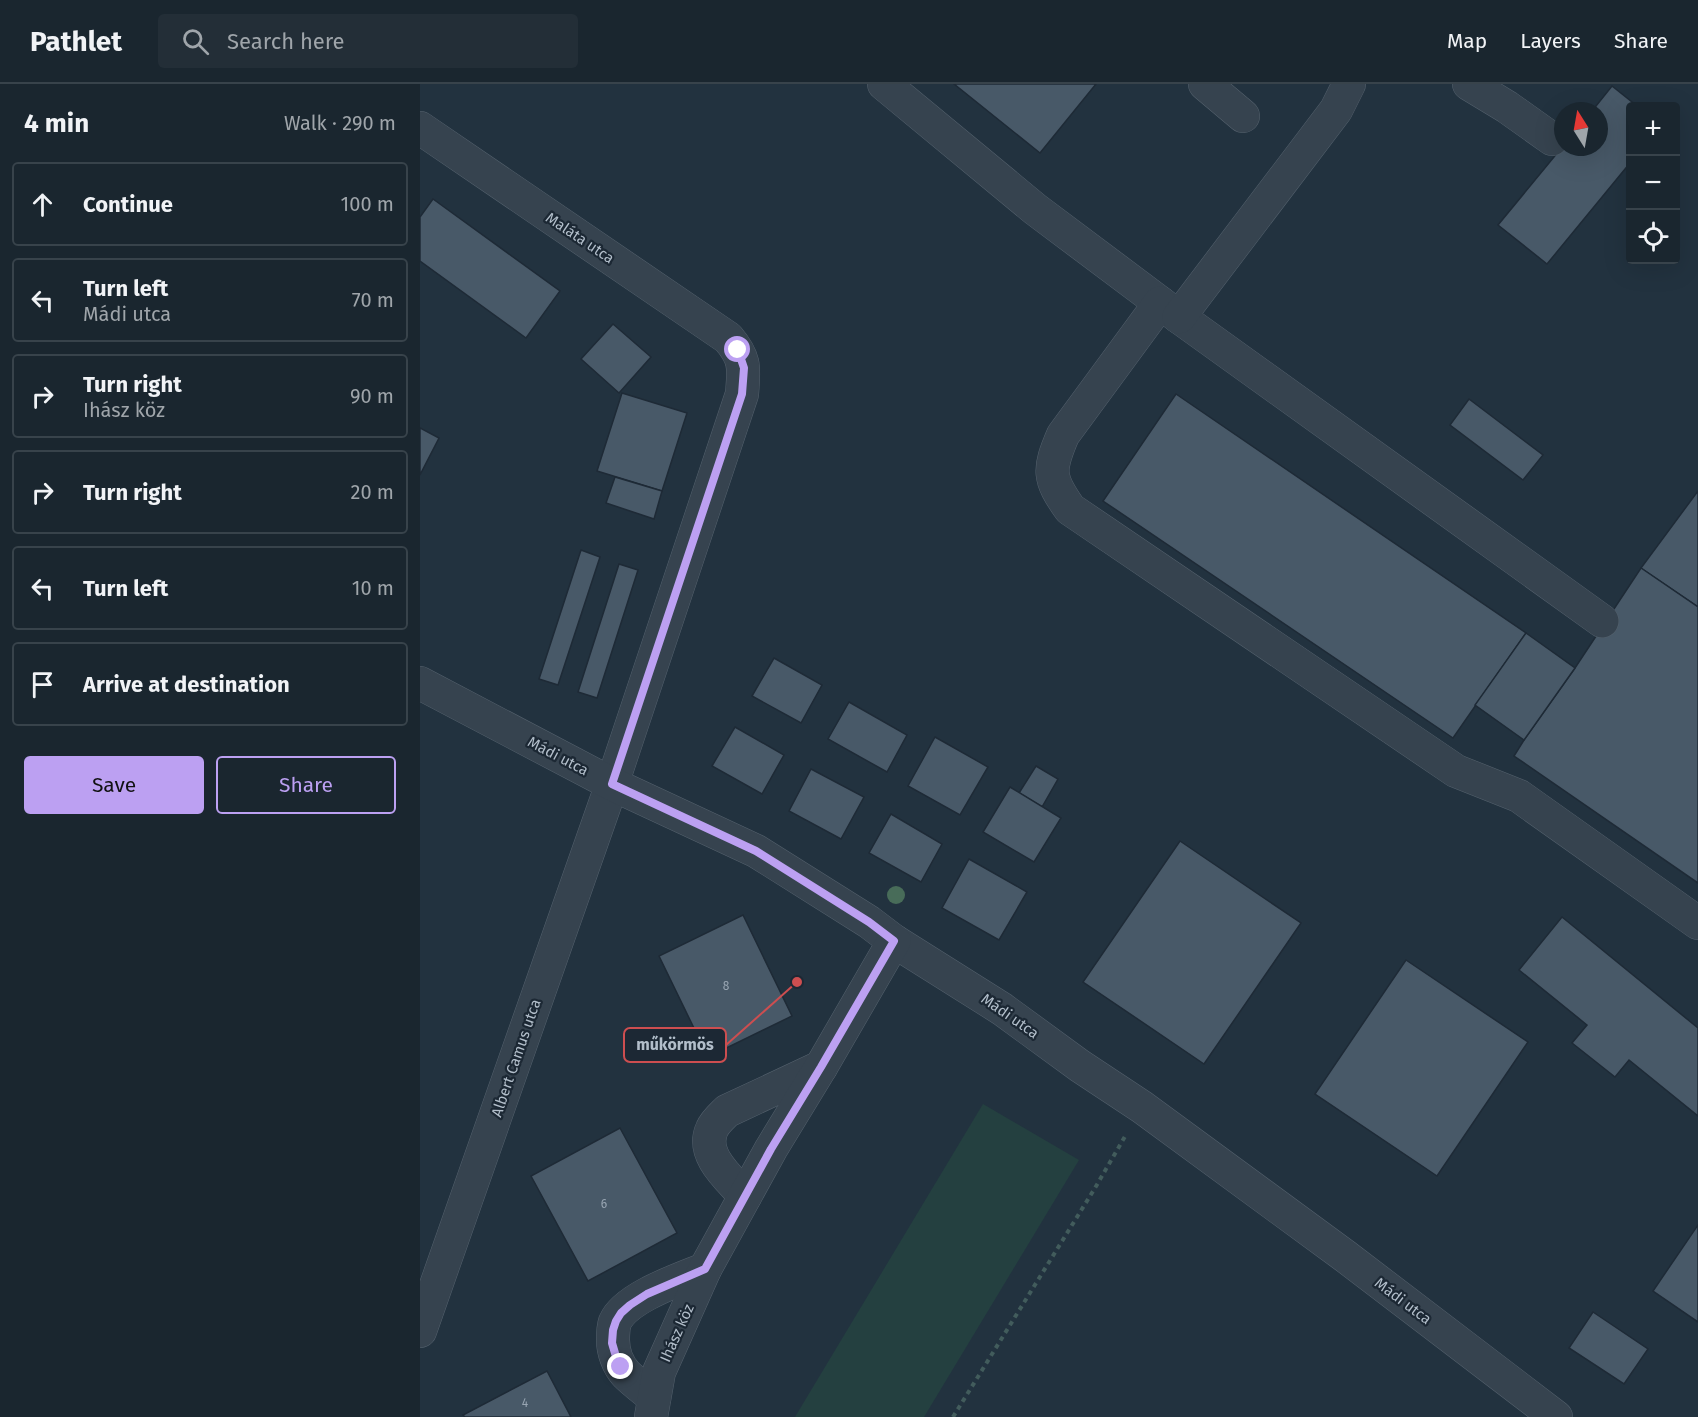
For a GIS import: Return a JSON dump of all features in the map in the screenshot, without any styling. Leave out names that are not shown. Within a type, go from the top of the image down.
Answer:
[{"type":"street","points":[[884,84],[1035,209],[1170,310],[1602,621]]},
{"type":"street","points":[[1205,84],[1243,116]]},
{"type":"street","points":[[1349,84],[1336,110],[1063,435],[1053,460],[1052,473],[1058,493],[1070,509],[1456,771],[1520,796],[1698,923]]},
{"type":"street","points":[[1469,84],[1507,107],[1552,139]]},
{"type":"street","name":"Maláta utca","points":[[420,128],[728,338],[738,350]]},
{"type":"street","name":"Albert Camus utca","points":[[420,1331],[612,784],[742,394],[744,368],[738,350]]},
{"type":"street","name":"Mádi utca","points":[[420,683],[612,784],[756,851],[869,922],[894,941],[1002,1009],[1080,1066],[1142,1107],[1354,1263],[1556,1417]]},
{"type":"street","name":"Ihász köz","points":[[652,1407],[659,1372],[705,1269],[771,1149],[894,941]]},
{"type":"street","points":[[745,1196],[717,1164],[710,1143],[711,1131],[727,1111],[821,1067]]},
{"type":"street","points":[[652,1407],[617,1360],[612,1343],[616,1321],[630,1305],[647,1294],[705,1269]]},
{"type":"path","points":[[953,1417],[1095,1188],[1142,1107]]},
{"type":"green space","points":[[983,1104],[1079,1160],[924,1417],[795,1417]]},
{"type":"building","points":[[954,84],[1096,84],[1040,153]]},
{"type":"building","points":[[1612,86],[1632,102],[1626,102],[1626,168],[1547,264],[1498,225],[1555,156],[1608,156],[1608,102],[1599,102]]},
{"type":"building","points":[[433,199],[560,291],[526,338],[420,261],[420,217]]},
{"type":"building","points":[[613,324],[651,357],[619,393],[581,359]]},
{"type":"building","points":[[622,393],[687,413],[662,491],[597,471]]},
{"type":"building","points":[[1176,394],[1526,633],[1453,738],[1103,501]]},
{"type":"building","points":[[1469,399],[1543,455],[1523,480],[1450,425]]},
{"type":"building","points":[[420,428],[439,438],[420,475]]},
{"type":"building","points":[[615,477],[662,491],[654,519],[606,503]]},
{"type":"building","points":[[1698,491],[1698,607],[1641,568]]},
{"type":"building","points":[[581,550],[600,557],[558,685],[539,679]]},
{"type":"building","points":[[619,564],[638,570],[597,698],[578,692]]},
{"type":"building","points":[[1641,568],[1698,607],[1698,883],[1514,756]]},
{"type":"building","points":[[1526,633],[1575,668],[1524,740],[1475,705]]},
{"type":"building","points":[[774,658],[822,685],[801,723],[752,696]]},
{"type":"building","points":[[849,702],[907,735],[887,772],[828,739]]},
{"type":"building","points":[[735,727],[784,755],[762,794],[712,766]]},
{"type":"building","points":[[935,737],[988,767],[960,815],[908,786]]},
{"type":"building","points":[[1036,766],[1058,779],[1042,807],[1019,793]]},
{"type":"building","points":[[811,769],[864,797],[841,839],[789,811]]},
{"type":"building","points":[[1010,787],[1061,818],[1034,862],[983,832]]},
{"type":"building","points":[[891,814],[942,844],[921,882],[869,853]]},
{"type":"building","points":[[1180,841],[1301,923],[1204,1064],[1083,982]]},
{"type":"building","points":[[969,859],[1027,892],[999,940],[942,908]]},
{"type":"building","points":[[743,915],[792,1016],[708,1057],[659,956]]},
{"type":"building","points":[[1562,917],[1698,1028],[1698,1116],[1629,1060],[1615,1077],[1572,1043],[1587,1025],[1519,970]]},
{"type":"building","points":[[1406,960],[1528,1042],[1437,1176],[1315,1094]]},
{"type":"building","points":[[620,1128],[677,1233],[588,1281],[531,1176]]},
{"type":"building","points":[[1698,1225],[1698,1322],[1653,1291]]},
{"type":"building","points":[[1593,1312],[1648,1349],[1624,1384],[1569,1348]]},
{"type":"building","points":[[547,1371],[571,1417],[465,1417],[463,1415]]},
{"type":"place","name":"műkörmös","points":[[797,982]]},
{"type":"route","points":[[621,1367],[612,1343],[613,1330],[621,1313],[647,1294],[705,1269],[771,1149],[894,941],[869,922],[756,851],[612,784],[742,394],[744,368],[738,350]]}]
